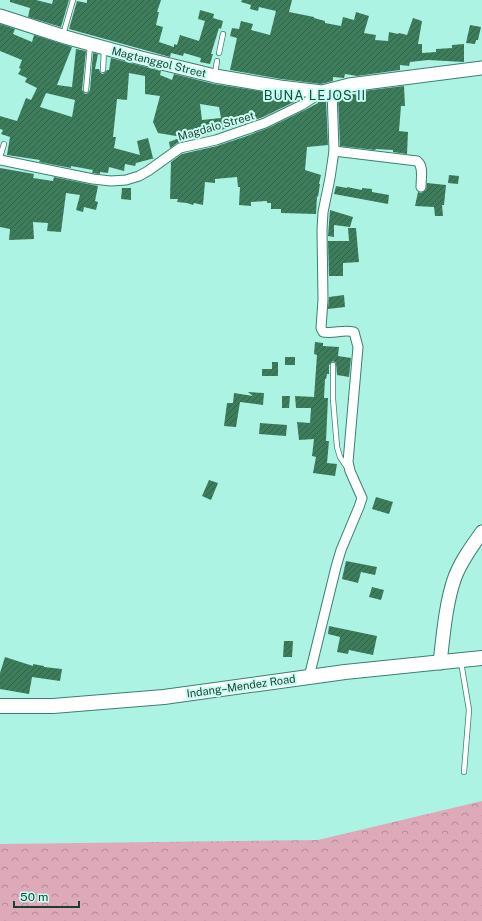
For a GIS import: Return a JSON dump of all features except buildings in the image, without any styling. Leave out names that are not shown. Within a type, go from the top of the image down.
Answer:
[{"type":"main road","name":"Indang–Mendez Road","points":[[0,706],[53,706],[164,697],[309,677],[482,658]]},
{"type":"street","name":"Magtanggol Street","points":[[0,16],[63,37],[104,48],[215,76],[280,87],[327,91],[363,83],[482,68]]},
{"type":"street","points":[[309,677],[336,567],[362,498],[350,471],[348,462],[358,347],[357,339],[354,332],[348,330],[330,333],[323,332],[321,328],[323,300],[323,218],[334,151],[327,91]]},
{"type":"street","name":"Magdalo Street","points":[[0,159],[93,179],[111,181],[126,180],[139,176],[148,171],[180,148],[216,140],[266,123],[327,91]]},
{"type":"street","points":[[334,151],[417,161],[422,167],[421,187]]},
{"type":"street","points":[[440,663],[446,619],[454,578],[469,551],[482,532]]},
{"type":"lane","points":[[63,37],[73,0]]},
{"type":"lane","points":[[219,53],[223,34]]},
{"type":"lane","points":[[86,90],[90,44]]},
{"type":"lane","points":[[103,70],[104,48]]},
{"type":"lane","points":[[215,76],[218,61]]},
{"type":"lane","points":[[0,159],[4,144]]},
{"type":"lane","points":[[333,365],[333,399],[337,447],[340,457],[350,471]]},
{"type":"lane","points":[[461,661],[469,710],[464,772]]},
{"type":"green space","points":[[482,801],[482,921],[0,921],[0,844],[318,840]]},
{"type":"district","name":"BUNA LEJOS II","points":[[315,95]]}]
